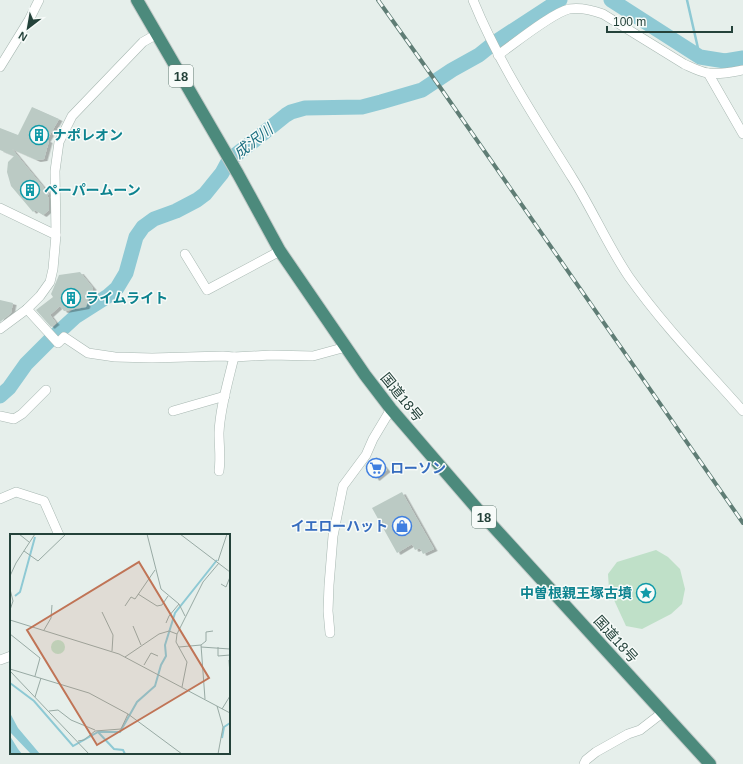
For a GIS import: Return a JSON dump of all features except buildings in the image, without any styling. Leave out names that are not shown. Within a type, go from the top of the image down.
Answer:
[{"type":"highway","name":"国道18号","points":[[137,0],[238,174],[280,251],[391,410],[479,511],[710,764]]},
{"type":"street","points":[[0,67],[29,20],[39,0]]},
{"type":"street","points":[[472,0],[498,55],[527,106],[577,185],[599,227],[628,275],[652,308],[677,338],[743,411]]},
{"type":"street","points":[[498,55],[555,15],[568,9],[578,8],[591,9],[603,14],[684,64],[708,74],[743,70]]},
{"type":"street","points":[[0,329],[40,296],[50,282],[53,269],[56,235],[55,171],[59,142],[72,116],[143,42],[157,34]]},
{"type":"street","points":[[708,74],[743,134]]},
{"type":"street","points":[[0,208],[56,235]]},
{"type":"street","points":[[185,254],[207,290],[280,251]]},
{"type":"street","points":[[27,308],[58,343],[64,338],[88,353],[115,357],[234,357],[271,355],[313,356],[346,347]]},
{"type":"street","points":[[219,471],[221,457],[219,433],[225,396],[234,357]]},
{"type":"street","points":[[0,416],[14,419],[22,414],[46,390]]},
{"type":"street","points":[[173,411],[225,396]]},
{"type":"street","points":[[330,633],[328,611],[333,536],[343,486],[366,454],[373,439],[391,410]]},
{"type":"street","points":[[0,499],[16,492],[44,501],[59,534]]},
{"type":"street","points":[[0,660],[10,656]]},
{"type":"street","points":[[584,764],[586,760],[596,752],[628,734],[640,730],[662,713]]},
{"type":"green space","points":[[656,550],[668,557],[680,569],[685,589],[682,604],[671,614],[642,629],[626,626],[609,589],[608,574],[617,562]]},
{"type":"waterway","name":"成沢川","points":[[0,396],[9,388],[26,364],[49,341],[75,317],[108,296],[117,288],[126,273],[136,237],[143,227],[154,219],[176,211],[205,194],[222,173],[229,160],[286,115],[305,108],[362,107],[422,90],[452,70],[479,55],[494,43],[560,0]]},
{"type":"waterway","name":"成沢川","points":[[611,0],[700,57],[725,61],[743,58]]},
{"type":"waterway","points":[[687,0],[700,57]]},
{"type":"railway","points":[[378,0],[743,523]]},
{"type":"place","name":"ナポレオン","points":[[39,135]]},
{"type":"place","name":"ペーパームーン","points":[[30,190]]},
{"type":"place","name":"ライムライト","points":[[71,298]]},
{"type":"place","name":"ローソン","points":[[376,468]]},
{"type":"place","name":"イエローハット","points":[[402,526]]},
{"type":"place","name":"中曽根親王塚古墳","points":[[646,593]]}]
